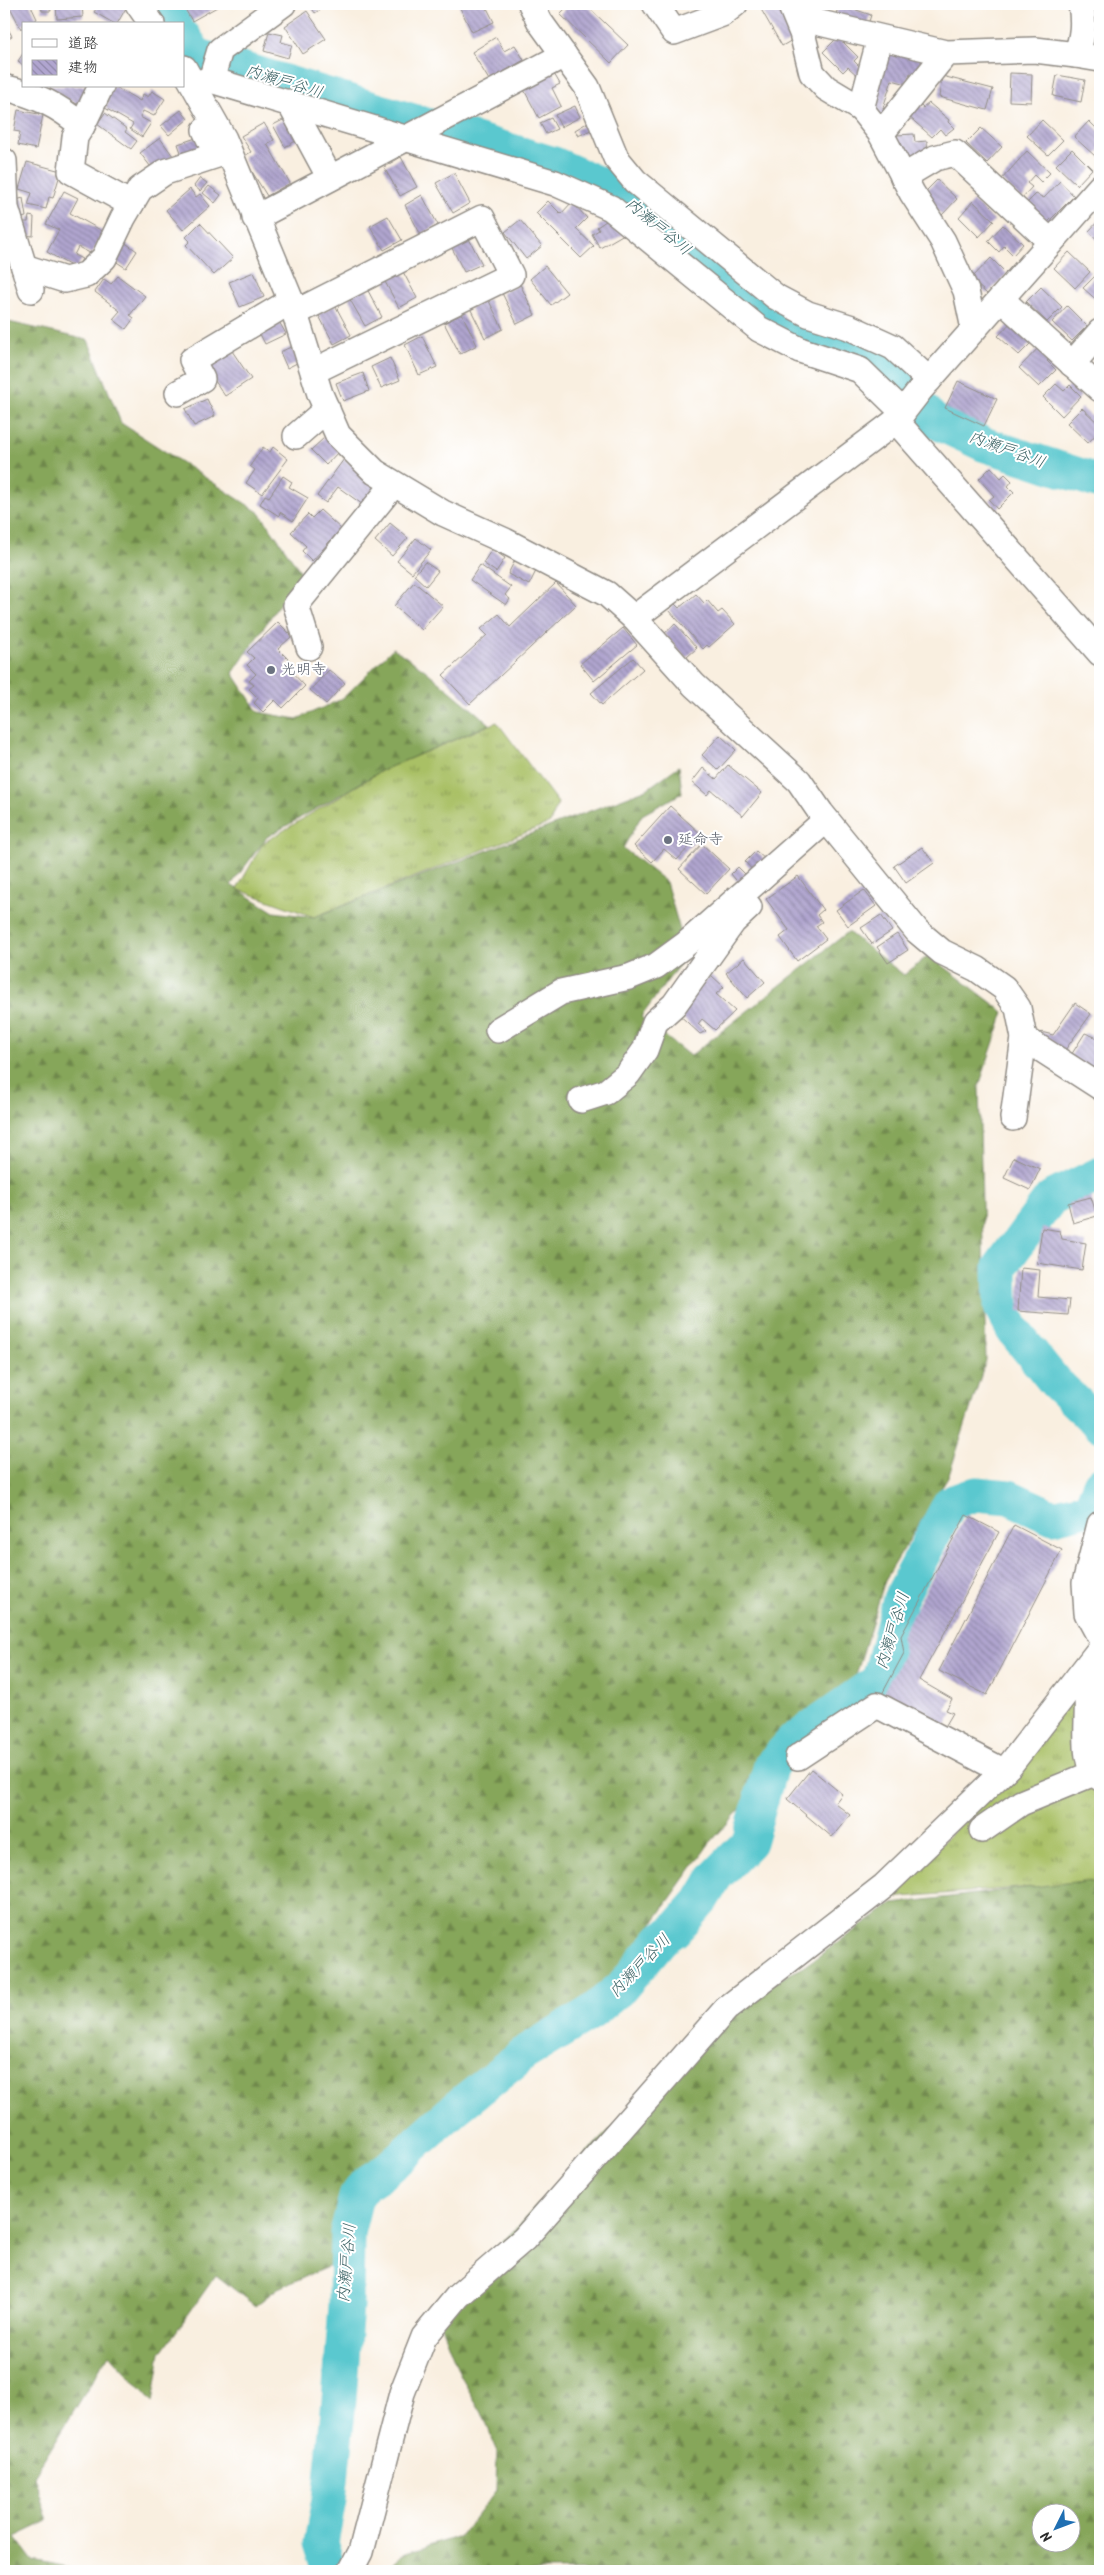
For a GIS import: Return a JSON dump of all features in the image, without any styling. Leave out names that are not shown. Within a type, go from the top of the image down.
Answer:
[{"type":"street","points":[[192,79],[220,50],[283,4]]},
{"type":"street","points":[[531,4],[540,22],[587,87],[616,158],[635,181],[776,297],[808,314],[849,327],[893,347],[924,385]]},
{"type":"street","points":[[655,4],[674,32],[722,14],[735,4]]},
{"type":"street","points":[[790,4],[802,32],[812,73],[826,88],[861,109],[881,134],[903,177],[943,240],[966,291],[974,329]]},
{"type":"street","points":[[795,4],[816,22],[946,53],[1035,50],[1100,59]]},
{"type":"street","points":[[1076,55],[1082,40],[1084,22],[1081,4]]},
{"type":"street","points":[[861,109],[880,38]]},
{"type":"street","points":[[881,134],[946,53]]},
{"type":"street","points":[[252,209],[330,178],[564,55]]},
{"type":"street","points":[[192,79],[289,102],[407,137],[555,183],[611,208],[759,329],[800,350],[860,370],[1100,653]]},
{"type":"street","points":[[192,79],[205,130],[226,177],[240,197],[252,209]]},
{"type":"street","points":[[192,79],[224,139],[293,307],[327,409],[338,435],[375,472],[443,513],[505,541],[607,594],[634,618],[694,684],[799,781],[829,824],[917,931],[942,952],[977,969],[1004,988],[1018,1008],[1024,1038],[1013,1118]]},
{"type":"street","points":[[4,91],[6,88],[31,94],[64,110],[82,126]]},
{"type":"street","points":[[100,88],[75,137],[71,171],[131,204]]},
{"type":"street","points":[[289,102],[330,178]]},
{"type":"street","points":[[903,177],[935,158],[955,153],[1051,242]]},
{"type":"street","points":[[4,161],[6,208],[27,278],[66,280],[86,274],[104,258],[140,189],[165,172],[217,155]]},
{"type":"street","points":[[634,618],[899,417],[924,385],[1100,187]]},
{"type":"street","points":[[178,393],[202,380],[192,360],[293,307],[482,218],[511,275],[314,372]]},
{"type":"street","points":[[1000,300],[1100,389]]},
{"type":"street","points":[[1072,364],[1100,332]]},
{"type":"street","points":[[296,436],[327,409]]},
{"type":"street","points":[[309,648],[296,605],[394,484]]},
{"type":"street","points":[[498,1030],[561,992],[629,977],[656,966],[686,944],[829,824]]},
{"type":"street","points":[[582,1100],[606,1092],[628,1074],[644,1050],[655,1022],[674,1006],[733,922],[829,824]]},
{"type":"street","points":[[1024,1038],[1100,1087]]},
{"type":"street","points":[[1100,1524],[1085,1583],[1087,1613],[1100,1637]]},
{"type":"street","points":[[351,2571],[361,2552],[402,2393],[424,2337],[458,2296],[524,2239],[726,2008],[884,1886],[1003,1771],[1088,1676],[1100,1650]]},
{"type":"street","points":[[982,1830],[1021,1804],[1097,1776],[1088,1756],[1088,1676]]},
{"type":"street","points":[[798,1757],[877,1705],[1003,1771]]},
{"type":"green space","points":[[4,321],[88,340],[121,423],[260,513],[301,572],[233,673],[258,712],[297,719],[342,699],[393,648],[425,670],[490,724],[383,770],[267,837],[231,885],[274,912],[314,917],[647,789],[679,766],[682,793],[642,815],[623,848],[666,882],[687,954],[641,1017],[690,1056],[848,932],[904,975],[929,955],[1004,1012],[979,1086],[986,1360],[949,1475],[885,1580],[854,1682],[709,1844],[604,1992],[441,2115],[362,2179],[340,2249],[330,2266],[278,2288],[255,2306],[216,2275],[161,2353],[153,2403],[109,2354],[34,2476],[48,2521],[15,2537],[33,2561],[84,2571],[4,2571]]},
{"type":"green space","points":[[497,722],[558,803],[550,823],[314,917],[237,889],[263,843],[383,770]]},
{"type":"green space","points":[[1100,1663],[1100,1892],[1032,1887],[889,1898],[984,1799]]},
{"type":"green space","points":[[1083,1881],[1100,1883],[1100,2571],[384,2571],[403,2554],[461,2536],[496,2490],[497,2450],[482,2413],[461,2377],[436,2313],[590,2149],[739,2001],[803,1967],[892,1904]]},
{"type":"building","points":[[30,4],[37,19],[33,22],[22,22],[21,29],[9,5]]},
{"type":"building","points":[[41,4],[50,4],[51,11],[42,11]]},
{"type":"building","points":[[56,4],[82,4],[83,17],[57,19]]},
{"type":"building","points":[[99,4],[118,4],[126,8],[118,22],[112,22],[94,12]]},
{"type":"building","points":[[182,4],[215,4],[217,7],[192,21]]},
{"type":"building","points":[[309,4],[328,4],[315,13]]},
{"type":"building","points":[[458,4],[485,4],[494,22],[472,32]]},
{"type":"building","points":[[570,4],[585,4],[628,45],[611,63],[560,14]]},
{"type":"building","points":[[758,4],[778,4],[794,39],[782,46]]},
{"type":"building","points":[[839,4],[871,15],[867,28],[835,18]]},
{"type":"building","points":[[1094,4],[1100,4],[1100,46],[1093,46]]},
{"type":"building","points":[[307,11],[326,39],[303,54],[285,26]]},
{"type":"building","points":[[4,22],[12,36],[4,41]]},
{"type":"building","points":[[269,32],[283,35],[281,42],[292,45],[288,58],[264,51]]},
{"type":"building","points":[[496,37],[504,51],[515,45],[524,60],[489,80],[472,52]]},
{"type":"building","points":[[838,37],[858,57],[854,61],[865,72],[859,77],[848,67],[843,72],[823,52]]},
{"type":"building","points":[[884,45],[923,56],[917,75],[910,73],[907,84],[892,80],[883,108],[889,114],[882,121],[869,107]]},
{"type":"building","points":[[22,55],[22,64],[18,61]]},
{"type":"building","points":[[553,72],[560,84],[552,88],[561,106],[539,118],[523,88]]},
{"type":"building","points":[[1010,73],[1032,74],[1031,102],[1009,101]]},
{"type":"building","points":[[1057,75],[1085,80],[1081,102],[1053,96]]},
{"type":"building","points":[[942,76],[993,89],[987,110],[939,97]]},
{"type":"building","points":[[50,88],[93,88],[83,107],[49,90]]},
{"type":"building","points":[[113,88],[117,88],[140,101],[143,94],[148,97],[152,91],[165,99],[154,116],[143,111],[140,117],[151,123],[142,137],[130,129],[133,124],[105,108],[109,101],[105,99]]},
{"type":"building","points":[[917,102],[923,108],[929,103],[949,120],[948,122],[954,128],[945,135],[940,129],[932,137],[907,115]]},
{"type":"building","points":[[575,106],[580,117],[561,127],[555,115]]},
{"type":"building","points":[[18,110],[43,115],[36,149],[18,145],[20,132],[14,131]]},
{"type":"building","points":[[181,110],[188,119],[169,135],[161,126]]},
{"type":"building","points":[[105,113],[127,129],[125,132],[137,141],[131,149],[97,124]]},
{"type":"building","points":[[289,117],[301,138],[285,147],[273,125]]},
{"type":"building","points":[[551,118],[557,129],[546,134],[540,123]]},
{"type":"building","points":[[592,120],[595,128],[578,136],[575,130]]},
{"type":"building","points":[[1042,120],[1063,140],[1048,155],[1027,136]]},
{"type":"building","points":[[1089,121],[1100,132],[1100,151],[1095,156],[1074,137]]},
{"type":"building","points":[[264,123],[274,140],[267,144],[290,183],[267,196],[243,157],[251,152],[241,136]]},
{"type":"building","points":[[981,128],[1002,147],[987,163],[966,143]]},
{"type":"building","points":[[914,134],[915,142],[927,141],[928,153],[920,160],[898,161],[897,135]]},
{"type":"building","points":[[199,137],[204,151],[183,158],[178,144]]},
{"type":"building","points":[[160,138],[173,156],[154,171],[140,153]]},
{"type":"building","points":[[1072,149],[1092,169],[1077,185],[1056,165]]},
{"type":"building","points":[[1027,151],[1050,173],[1041,182],[1034,175],[1027,183],[1032,187],[1021,199],[1001,180]]},
{"type":"building","points":[[401,157],[417,187],[400,196],[384,167]]},
{"type":"building","points":[[27,162],[61,171],[53,198],[49,197],[46,209],[28,205],[32,193],[19,189]]},
{"type":"building","points":[[454,173],[470,203],[453,213],[436,183]]},
{"type":"building","points":[[200,178],[207,183],[200,191],[194,186]]},
{"type":"building","points":[[937,180],[957,199],[942,215],[922,195]]},
{"type":"building","points":[[1060,181],[1074,196],[1047,223],[1027,203],[1036,194],[1044,198]]},
{"type":"building","points":[[209,186],[221,195],[215,203],[203,193]]},
{"type":"building","points":[[190,189],[196,197],[200,194],[210,206],[183,230],[166,210]]},
{"type":"building","points":[[64,191],[78,198],[70,213],[104,232],[92,254],[78,247],[74,255],[82,259],[76,269],[47,252],[59,230],[46,224]]},
{"type":"building","points":[[422,195],[438,225],[421,235],[405,205]]},
{"type":"building","points":[[23,198],[26,217],[17,219],[13,201]]},
{"type":"building","points":[[548,201],[561,214],[572,202],[587,218],[576,229],[594,246],[581,258],[536,213]]},
{"type":"building","points":[[973,201],[994,221],[979,237],[959,217]]},
{"type":"building","points":[[29,216],[34,217],[33,236],[23,235],[23,222],[28,222]]},
{"type":"building","points":[[388,216],[402,240],[384,250],[370,226]]},
{"type":"building","points":[[609,219],[624,234],[600,248],[592,234],[599,230],[597,227]]},
{"type":"building","points":[[1100,219],[1100,243],[1089,231]]},
{"type":"building","points":[[520,220],[542,246],[526,259],[505,232]]},
{"type":"building","points":[[200,223],[233,258],[214,275],[186,245],[190,241],[186,237]]},
{"type":"building","points":[[1003,225],[1023,244],[1013,255],[1004,246],[999,252],[988,241]]},
{"type":"building","points":[[466,233],[482,264],[464,272],[449,242]]},
{"type":"building","points":[[124,242],[137,251],[126,268],[112,259]]},
{"type":"building","points":[[1069,252],[1090,272],[1075,288],[1054,268]]},
{"type":"building","points":[[991,258],[1007,274],[987,294],[971,279]]},
{"type":"building","points":[[545,266],[567,293],[551,305],[530,279]]},
{"type":"building","points":[[401,268],[417,298],[399,308],[383,278]]},
{"type":"building","points":[[254,272],[264,297],[240,307],[229,282]]},
{"type":"building","points":[[1100,273],[1100,303],[1083,288]]},
{"type":"building","points":[[118,276],[145,296],[130,315],[134,318],[126,329],[113,319],[120,311],[95,292],[104,279],[111,284]]},
{"type":"building","points":[[520,284],[535,315],[517,324],[502,293]]},
{"type":"building","points":[[366,287],[382,317],[365,326],[348,296]]},
{"type":"building","points":[[1041,287],[1062,307],[1047,322],[1026,302]]},
{"type":"building","points":[[488,299],[503,329],[485,338],[470,308]]},
{"type":"building","points":[[335,305],[351,335],[334,344],[318,314]]},
{"type":"building","points":[[1067,306],[1087,326],[1072,341],[1052,322]]},
{"type":"building","points":[[462,314],[477,345],[460,354],[444,323]]},
{"type":"building","points":[[277,318],[286,334],[265,344],[257,328]]},
{"type":"building","points":[[1013,320],[1034,340],[1019,355],[998,336]]},
{"type":"building","points":[[422,336],[437,367],[419,375],[405,345]]},
{"type":"building","points":[[1042,344],[1053,354],[1047,361],[1056,370],[1039,387],[1019,368]]},
{"type":"building","points":[[291,347],[299,362],[287,368],[280,352]]},
{"type":"building","points":[[230,348],[251,379],[225,396],[205,366]]},
{"type":"building","points":[[390,358],[400,380],[381,388],[371,367]]},
{"type":"building","points":[[363,373],[369,391],[343,401],[336,383]]},
{"type":"building","points":[[958,381],[997,399],[984,426],[945,408]]},
{"type":"building","points":[[1056,384],[1064,391],[1070,385],[1081,396],[1062,416],[1043,397]]},
{"type":"building","points":[[207,399],[215,416],[194,426],[185,409]]},
{"type":"building","points":[[1082,408],[1100,425],[1100,430],[1088,443],[1067,423]]},
{"type":"building","points":[[325,437],[339,451],[326,465],[311,450]]},
{"type":"building","points":[[263,447],[270,452],[273,447],[288,459],[262,494],[246,483],[255,470],[250,466]]},
{"type":"building","points":[[344,459],[381,486],[366,507],[338,487],[326,503],[317,496]]},
{"type":"building","points":[[991,467],[1001,478],[1005,474],[1012,481],[1008,486],[1014,492],[997,509],[989,500],[994,496],[979,479]]},
{"type":"building","points":[[283,476],[292,482],[289,487],[308,498],[293,521],[280,512],[279,516],[260,504],[265,495],[269,497]]},
{"type":"building","points":[[320,510],[341,529],[312,561],[302,551],[306,546],[291,532],[308,514],[312,518]]},
{"type":"building","points":[[390,523],[408,538],[392,556],[375,541]]},
{"type":"building","points":[[416,538],[431,550],[412,573],[397,561]]},
{"type":"building","points":[[492,549],[505,558],[496,572],[483,563]]},
{"type":"building","points":[[515,560],[536,571],[529,585],[508,574]]},
{"type":"building","points":[[425,562],[438,571],[426,586],[414,575]]},
{"type":"building","points":[[480,565],[511,587],[505,595],[510,599],[506,605],[470,580]]},
{"type":"building","points":[[414,582],[443,606],[422,630],[394,606]]},
{"type":"building","points":[[556,583],[576,605],[470,704],[443,675],[487,635],[481,629],[499,614],[510,627]]},
{"type":"building","points":[[696,594],[704,603],[707,600],[718,613],[722,610],[735,624],[709,647],[707,645],[703,649],[669,610],[675,604],[679,608]]},
{"type":"building","name":"光明寺","points":[[278,622],[292,636],[278,649],[290,661],[285,665],[305,686],[283,708],[275,700],[263,712],[254,703],[258,698],[249,689],[254,685],[249,681],[256,674],[247,665],[254,658],[247,652]]},
{"type":"building","points":[[675,624],[697,648],[686,658],[664,634]]},
{"type":"building","points":[[623,628],[637,645],[594,681],[580,664]]},
{"type":"building","points":[[633,658],[643,669],[602,705],[591,693]]},
{"type":"building","points":[[329,670],[345,683],[326,704],[310,690]]},
{"type":"building","points":[[720,735],[736,750],[718,770],[702,755]]},
{"type":"building","points":[[728,765],[762,793],[743,816],[711,790],[707,795],[692,782],[703,768],[716,779]]},
{"type":"building","name":"延命寺","points":[[670,806],[701,834],[677,860],[664,849],[652,862],[634,846]]},
{"type":"building","points":[[702,844],[729,869],[706,894],[679,869]]},
{"type":"building","points":[[922,847],[934,863],[906,883],[894,866]]},
{"type":"building","points":[[756,851],[767,861],[755,873],[745,862]]},
{"type":"building","points":[[738,867],[748,877],[740,885],[731,874]]},
{"type":"building","points":[[798,876],[823,910],[817,915],[822,922],[816,926],[826,939],[797,961],[780,937],[789,930],[766,899]]},
{"type":"building","points":[[864,890],[876,906],[848,926],[836,910]]},
{"type":"building","points":[[881,915],[892,931],[872,944],[861,928]]},
{"type":"building","points":[[897,934],[908,950],[888,963],[877,947]]},
{"type":"building","points":[[744,958],[765,982],[747,998],[726,973]]},
{"type":"building","points":[[711,975],[724,987],[716,994],[735,1011],[715,1030],[702,1019],[698,1024],[706,1031],[700,1034],[676,1012]]},
{"type":"building","points":[[1075,1003],[1091,1014],[1060,1057],[1035,1039],[1041,1032],[1053,1035]]},
{"type":"building","points":[[1085,1033],[1100,1039],[1100,1077],[1068,1060]]},
{"type":"building","points":[[1014,1157],[1040,1169],[1030,1190],[1004,1178]]},
{"type":"building","points":[[1091,1197],[1097,1216],[1073,1223],[1068,1203]]},
{"type":"building","points":[[1042,1228],[1060,1231],[1062,1239],[1086,1243],[1082,1270],[1037,1263]]},
{"type":"building","points":[[1021,1268],[1040,1270],[1038,1297],[1070,1300],[1068,1315],[1018,1311]]},
{"type":"building","points":[[966,1515],[999,1532],[919,1680],[952,1699],[946,1710],[953,1713],[943,1730],[881,1696],[904,1653],[901,1636]]},
{"type":"building","points":[[1014,1525],[1062,1550],[987,1695],[939,1671]]},
{"type":"building","points":[[811,1769],[842,1794],[835,1803],[850,1815],[832,1837],[787,1799]]},
{"type":"waterway","name":"内瀬戸谷川","points":[[161,4],[174,22]]},
{"type":"waterway","name":"内瀬戸谷川","points":[[185,38],[196,55],[554,164],[615,191],[733,290],[785,325],[851,348],[883,369],[934,421],[983,444],[1100,482]]},
{"type":"waterway","name":"内瀬戸谷川","points":[[1100,1174],[1051,1198],[1000,1267],[1001,1307],[1013,1330],[1055,1382],[1100,1425]]},
{"type":"waterway","name":"内瀬戸谷川","points":[[334,2571],[328,2565],[321,2543],[329,2500],[339,2400],[346,2305],[347,2233],[356,2197],[366,2183],[385,2171],[457,2107],[525,2053],[592,2012],[621,1988],[662,1939],[675,1930],[702,1899],[716,1876],[749,1842],[771,1765],[795,1739],[879,1680],[900,1599],[950,1503],[976,1494],[1009,1497],[1053,1517],[1090,1508],[1100,1484]]},
{"type":"waterway","points":[[1090,1508],[1100,1506]]},
{"type":"place","name":"光明寺","points":[[271,670]]},
{"type":"place","name":"延命寺","points":[[668,840]]}]
